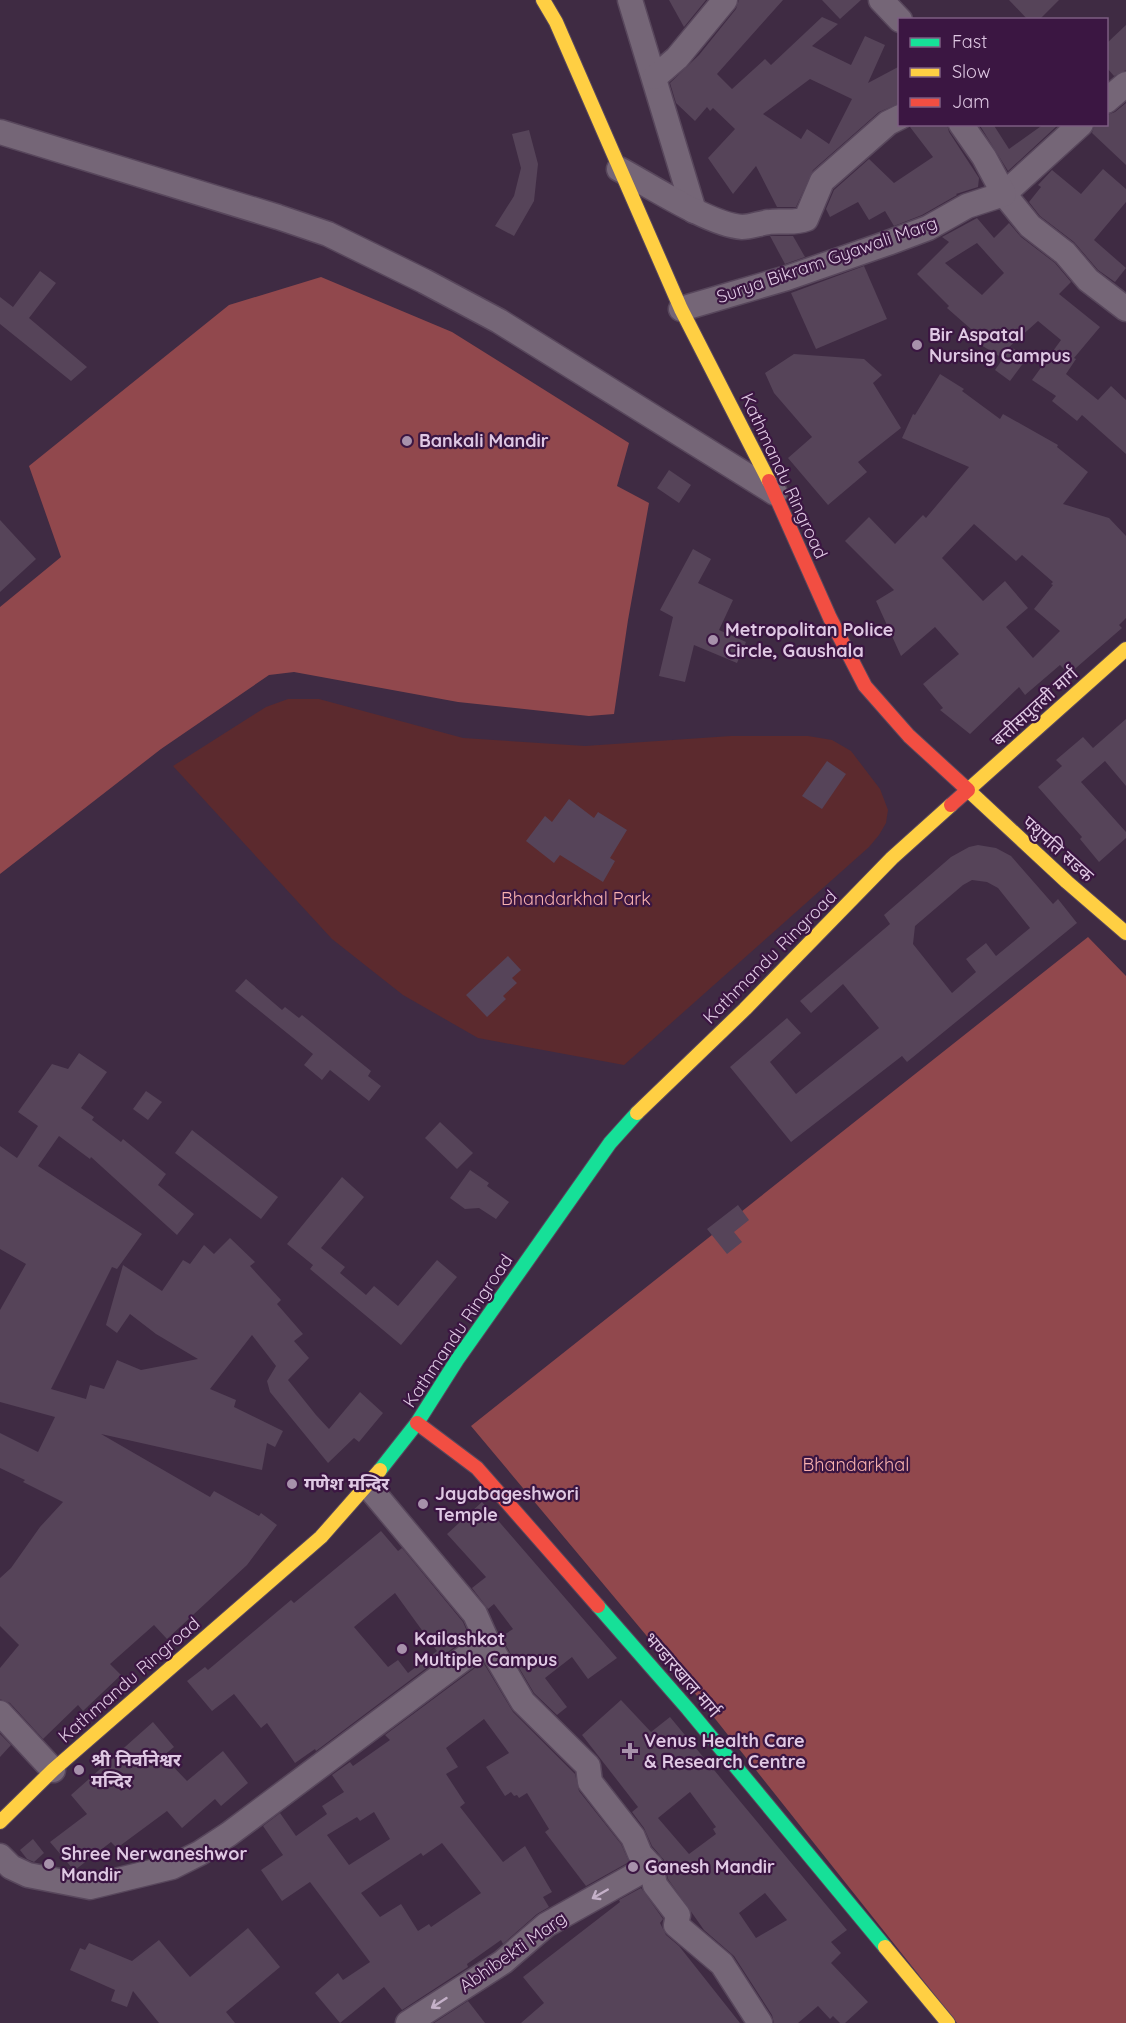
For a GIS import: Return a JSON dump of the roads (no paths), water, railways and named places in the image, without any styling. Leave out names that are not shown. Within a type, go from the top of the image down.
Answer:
[{"type":"main road","name":"Kathmandu Ringroad","points":[[0,1822],[53,1770],[321,1537],[368,1485],[417,1423],[457,1360],[610,1143],[644,1106],[745,1009],[892,858],[968,790],[909,736],[865,686],[830,618],[775,493],[741,423],[681,309],[556,22],[543,0]]},
{"type":"main road","name":"बत्तीसपुतली मार्ग","points":[[968,790],[1126,649]]},
{"type":"main road","name":"पशुपति सडक","points":[[968,790],[1126,933]]},
{"type":"main road","name":"भण्डारखाल मार्ग","points":[[417,1423],[477,1468],[688,1709],[948,2023]]},
{"type":"street","points":[[630,0],[694,211]]},
{"type":"street","points":[[655,77],[677,58],[725,0]]},
{"type":"street","points":[[880,0],[898,18]]},
{"type":"street","points":[[1108,100],[1126,84]]},
{"type":"street","points":[[619,169],[694,211],[722,222],[742,227],[772,221],[796,223],[806,219],[822,181],[888,123],[898,118]]},
{"type":"street","points":[[962,126],[984,157],[1004,194],[1030,226],[1065,253],[1088,280],[1126,309]]},
{"type":"street","points":[[1004,194],[1079,126]]},
{"type":"street","points":[[0,132],[328,234],[499,321],[775,493]]},
{"type":"street","name":"Surya Bikram Gyawali Marg","points":[[681,309],[787,278],[888,243],[928,228],[967,206],[1004,194]]},
{"type":"street","points":[[368,1485],[475,1614],[487,1641],[523,1702],[588,1766],[590,1782],[633,1837],[640,1854],[651,1866],[655,1885],[678,1915],[676,1925],[722,1964],[760,2023]]},
{"type":"street","points":[[0,1856],[11,1867],[28,1875],[90,1887],[172,1867],[200,1853],[229,1834],[487,1641]]},
{"type":"street","points":[[0,1713],[53,1770]]},
{"type":"street","name":"Abhibekti Marg","points":[[408,2023],[503,1962],[546,1925],[651,1866]]},
{"type":"place","name":"Bir Aspatal Nursing Campus","points":[[917,345]]},
{"type":"place","name":"Bankali Mandir","points":[[407,441]]},
{"type":"place","name":"Metropolitan Police Circle, Gaushala","points":[[713,640]]},
{"type":"place","name":"गणेश मन्दिर","points":[[292,1484]]},
{"type":"place","name":"Jayabageshwori Temple","points":[[423,1504]]},
{"type":"place","name":"Kailashkot Multiple Campus","points":[[402,1649]]},
{"type":"place","name":"Venus Health Care & Research Centre","points":[[630,1751]]},
{"type":"place","name":"श्री निर्वानेश्वर मन्दिर","points":[[79,1770]]},
{"type":"place","name":"Shree Nerwaneshwor Mandir","points":[[49,1864]]},
{"type":"place","name":"Ganesh Mandir","points":[[633,1867]]},
{"type":"park label","name":"Bhandarkhal Park","points":[[576,899]]},
{"type":"park label","name":"Bhandarkhal","points":[[856,1465]]}]
